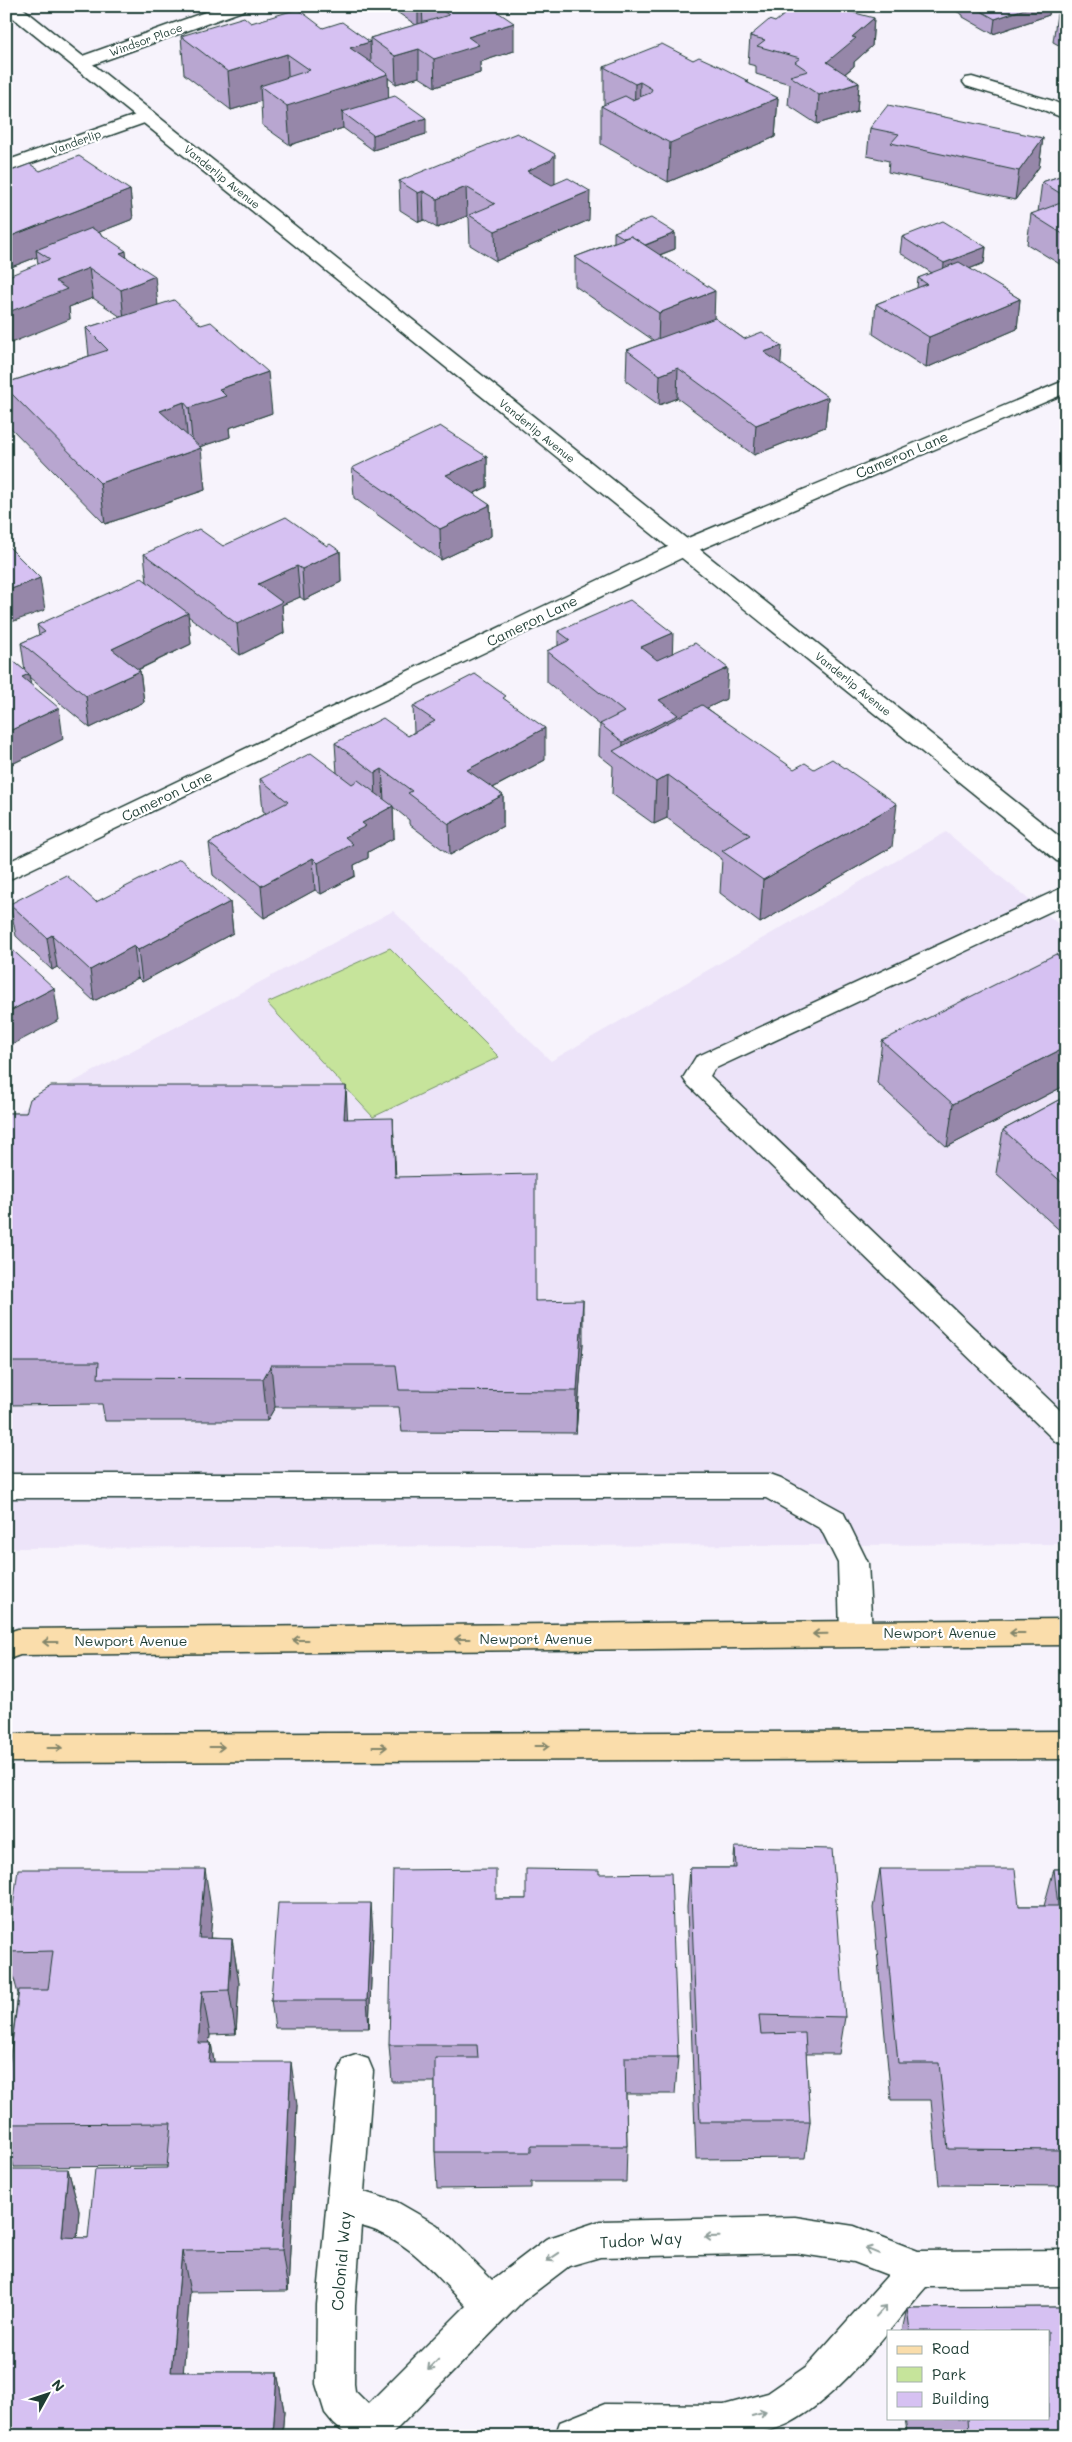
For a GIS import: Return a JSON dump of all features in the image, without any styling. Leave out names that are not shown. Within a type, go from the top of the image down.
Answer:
[{"type":"main road","name":"Newport Avenue","points":[[6,1647],[18,1642],[641,1638],[856,1633],[1066,1632]]},
{"type":"main road","points":[[6,1748],[1066,1745]]},
{"type":"street","name":"Vanderlip Avenue","points":[[9,6],[1066,855]]},
{"type":"street","name":"Windsor Place","points":[[80,63],[239,6]]},
{"type":"street","points":[[972,82],[1047,105],[1066,114]]},
{"type":"street","name":"Vanderlip","points":[[6,167],[147,116]]},
{"type":"street","name":"Cameron Lane","points":[[6,874],[684,548],[1066,386]]},
{"type":"street","points":[[1066,894],[705,1063],[696,1078],[1066,1434]]},
{"type":"street","points":[[6,1486],[770,1486],[832,1521],[853,1563],[856,1633]]},
{"type":"street","name":"Colonial Way","points":[[356,2071],[336,2306],[335,2384],[338,2400],[342,2406],[370,2432]]},
{"type":"street","points":[[345,2205],[384,2214],[424,2237],[491,2306]]},
{"type":"street","name":"Tudor Way","points":[[370,2432],[510,2288],[559,2252],[600,2240],[795,2234],[854,2244],[918,2269],[1066,2268]]},
{"type":"street","points":[[574,2436],[605,2424],[724,2424],[777,2410],[820,2379],[918,2269]]},
{"type":"shaded area","points":[[946,832],[1066,930],[1066,1544],[6,1548],[6,1118],[393,911],[551,1061]]},
{"type":"green space","points":[[390,948],[499,1057],[373,1117],[267,1003]]},
{"type":"building","points":[[435,6],[489,6],[514,23],[468,37],[479,45],[434,59],[419,49],[395,56],[370,38],[449,15]]},
{"type":"building","points":[[795,6],[829,6],[874,18],[852,37],[856,38],[827,62],[859,83],[819,95],[790,76],[808,71],[795,62],[800,58],[757,46],[765,40],[750,36],[769,20],[775,22]]},
{"type":"building","points":[[972,6],[1033,6],[995,19]]},
{"type":"building","points":[[298,9],[323,28],[342,22],[370,42],[350,48],[388,74],[287,106],[260,86],[310,70],[287,54],[228,72],[181,36],[244,17],[251,23]]},
{"type":"building","points":[[1066,11],[1066,19],[1057,14]]},
{"type":"building","points":[[662,44],[693,60],[699,57],[721,67],[778,98],[670,143],[601,106],[625,96],[632,100],[650,93],[652,89],[640,82],[635,84],[604,67]]},
{"type":"building","points":[[395,96],[426,118],[373,135],[342,112]]},
{"type":"building","points":[[888,105],[1043,138],[1019,171],[891,143],[899,134],[870,128]]},
{"type":"building","points":[[517,133],[555,154],[551,160],[527,171],[552,185],[568,178],[590,191],[495,231],[469,215],[495,204],[466,187],[437,199],[423,191],[418,193],[399,181]]},
{"type":"building","points":[[79,156],[130,190],[6,238],[6,173],[30,164],[40,171]]},
{"type":"building","points":[[1066,174],[1066,197],[1042,182]]},
{"type":"building","points":[[1066,201],[1066,236],[1031,214]]},
{"type":"building","points":[[651,218],[675,233],[645,245],[631,236],[624,238],[614,232]]},
{"type":"building","points":[[943,221],[986,247],[944,263],[902,237]]},
{"type":"building","points":[[92,228],[126,251],[120,253],[155,276],[121,290],[89,268],[55,281],[67,289],[6,313],[6,277],[50,259],[36,250]]},
{"type":"building","points":[[631,236],[715,291],[659,313],[575,257]]},
{"type":"building","points":[[959,262],[1020,299],[929,337],[876,304],[927,284],[918,278]]},
{"type":"building","points":[[174,300],[201,325],[211,322],[268,372],[219,389],[226,396],[189,408],[184,402],[160,411],[201,448],[100,483],[6,388],[6,383],[108,350],[86,328]]},
{"type":"building","points":[[715,318],[744,339],[762,332],[782,346],[764,352],[828,397],[756,425],[678,368],[660,375],[627,350]]},
{"type":"building","points":[[440,426],[487,457],[446,475],[490,505],[440,529],[352,468]]},
{"type":"building","points":[[286,517],[327,546],[330,544],[340,551],[302,569],[297,566],[258,584],[282,602],[237,624],[144,554],[199,529],[223,546]]},
{"type":"building","points":[[6,544],[40,578],[6,591]]},
{"type":"building","points":[[142,578],[188,613],[112,649],[140,671],[86,696],[21,643],[45,632],[37,625]]},
{"type":"building","points":[[630,600],[673,633],[641,647],[657,660],[695,643],[728,668],[659,700],[678,715],[623,742],[600,724],[624,712],[547,651],[570,640],[558,631]]},
{"type":"building","points":[[6,655],[29,674],[22,677],[59,708],[7,732],[6,732]]},
{"type":"building","points":[[475,674],[506,696],[503,698],[545,728],[467,770],[503,795],[449,824],[408,793],[412,791],[382,769],[375,773],[335,743],[383,718],[408,736],[435,721],[413,706]]},
{"type":"building","points":[[702,705],[794,769],[805,763],[814,769],[832,759],[897,804],[763,880],[722,851],[750,835],[668,775],[656,782],[613,751]]},
{"type":"building","points":[[311,753],[352,784],[358,780],[393,806],[362,823],[366,826],[345,837],[353,844],[318,863],[313,858],[261,886],[209,843],[288,802],[260,779]]},
{"type":"building","points":[[180,859],[230,902],[138,950],[134,946],[90,970],[52,935],[47,938],[10,904],[66,875],[96,902]]},
{"type":"building","points":[[6,944],[54,988],[6,1013]]},
{"type":"building","points":[[1056,954],[1066,962],[1066,1047],[953,1104],[882,1041]]},
{"type":"building","points":[[51,1086],[346,1086],[344,1119],[393,1118],[395,1177],[535,1174],[535,1301],[583,1300],[577,1391],[399,1390],[396,1365],[271,1365],[263,1379],[98,1378],[99,1362],[6,1362],[6,1113],[26,1113],[30,1099]]},
{"type":"building","points":[[1066,1096],[1066,1186],[1003,1130]]},
{"type":"building","points":[[735,1847],[832,1849],[845,2017],[759,2015],[761,2034],[805,2033],[810,2122],[700,2122],[690,1868],[736,1868]]},
{"type":"building","points":[[18,1869],[205,1869],[199,1938],[232,1939],[229,1990],[202,1991],[198,2043],[211,2043],[209,2062],[291,2062],[282,2250],[182,2251],[171,2372],[277,2372],[273,2436],[6,2436],[6,2169],[68,2169],[62,2237],[88,2238],[95,2169],[167,2168],[171,2123],[6,2124],[6,2089],[19,1990],[48,1990],[53,1951],[7,1952]]},
{"type":"building","points":[[496,1869],[496,1899],[526,1899],[526,1869],[599,1870],[599,1874],[671,1873],[678,2057],[625,2057],[627,2146],[531,2146],[531,2152],[435,2152],[435,2058],[478,2058],[477,2045],[389,2045],[393,1870]]},
{"type":"building","points":[[880,1869],[1015,1869],[1019,1906],[1058,1906],[1054,1869],[1066,1869],[1066,2150],[948,2149],[939,2063],[898,2063]]},
{"type":"building","points":[[278,1903],[371,1903],[367,2000],[271,2000]]},
{"type":"building","points":[[1066,2307],[1066,2436],[870,2436],[869,2432],[969,2432],[968,2420],[1050,2420],[1050,2330],[910,2330],[907,2308]]}]
